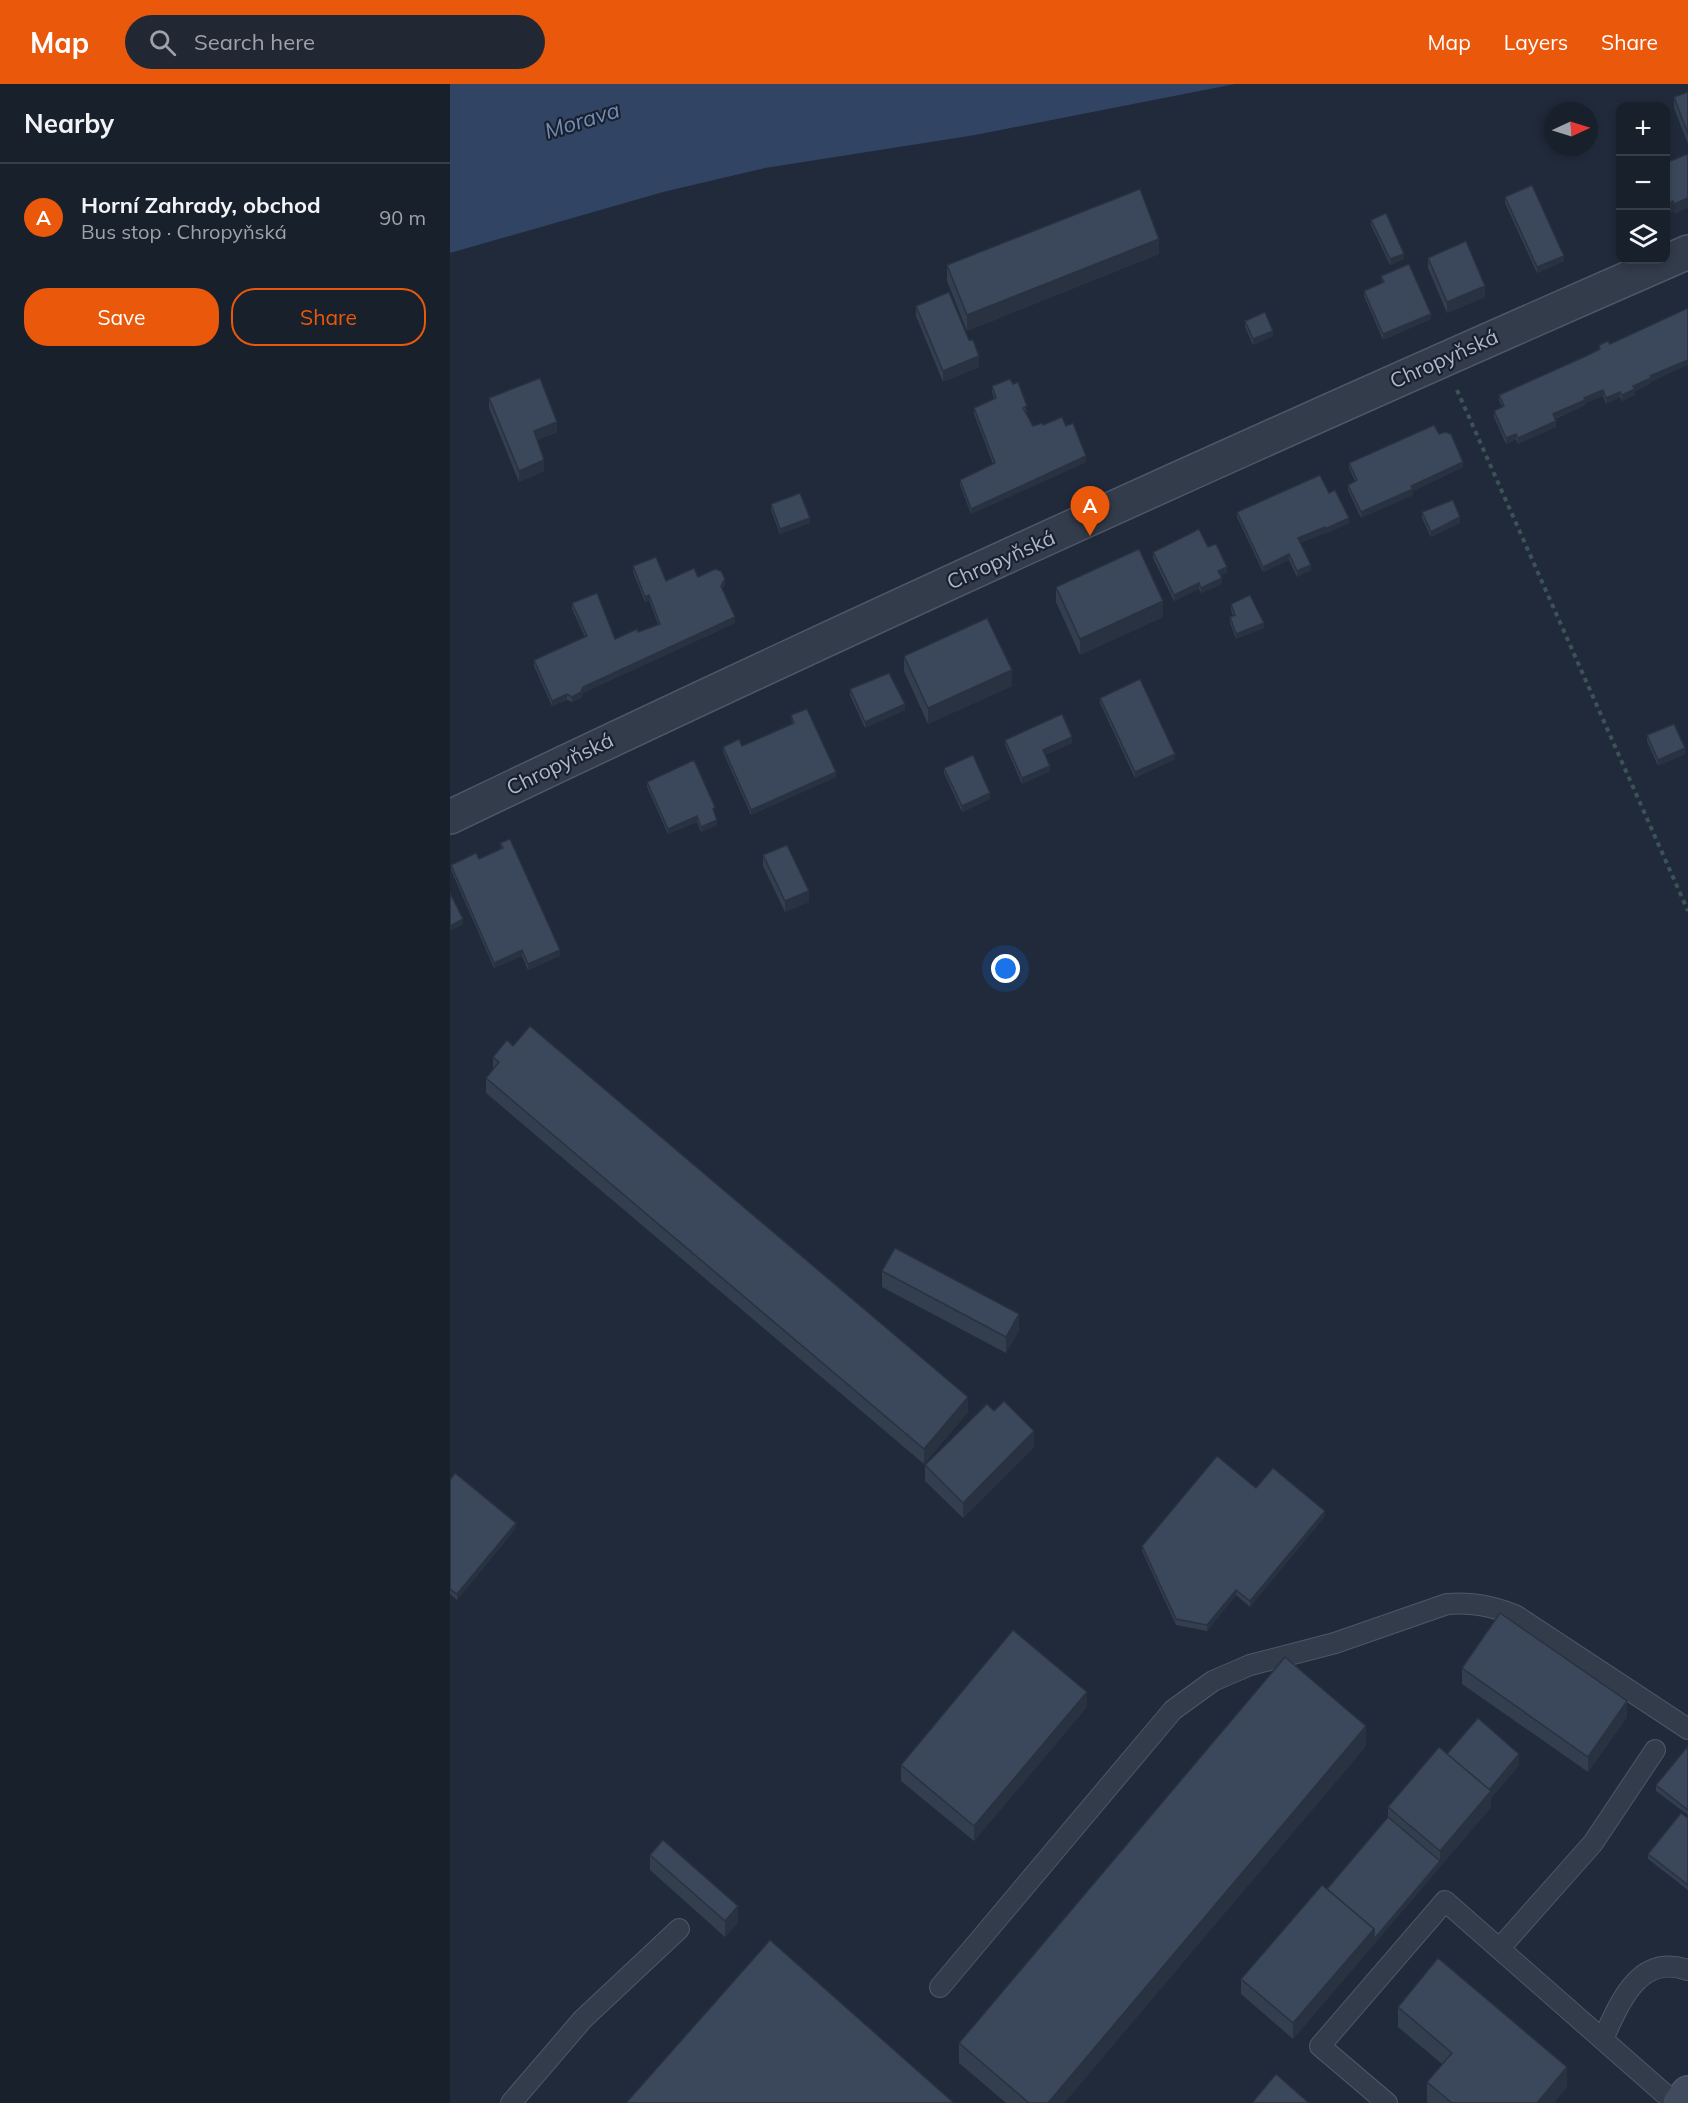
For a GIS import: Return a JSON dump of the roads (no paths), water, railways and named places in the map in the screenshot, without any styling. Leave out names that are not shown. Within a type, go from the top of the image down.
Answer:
[{"type":"main road","points":[[1680,2103],[1688,2093]]},
{"type":"street","name":"Chropyňská","points":[[450,817],[712,692],[1443,359],[1688,252]]},
{"type":"lane","points":[[940,1987],[1173,1710],[1213,1682],[1250,1665],[1335,1643],[1447,1604],[1466,1602],[1492,1606],[1515,1615],[1688,1729]]},
{"type":"lane","points":[[1500,1948],[1593,1843],[1654,1750]]},
{"type":"lane","points":[[1386,2103],[1320,2046],[1445,1900],[1675,2103]]},
{"type":"lane","points":[[512,2103],[583,2019],[680,1929]]},
{"type":"lane","points":[[1603,2039],[1624,1996],[1637,1978],[1650,1970],[1661,1967],[1673,1966],[1688,1970]]},
{"type":"water","name":"Morava","points":[[450,84],[1235,84],[975,135],[765,168],[663,192],[450,253]]},
{"type":"place","name":"Horní Zahrady, obchod","points":[[1090,536]]}]
